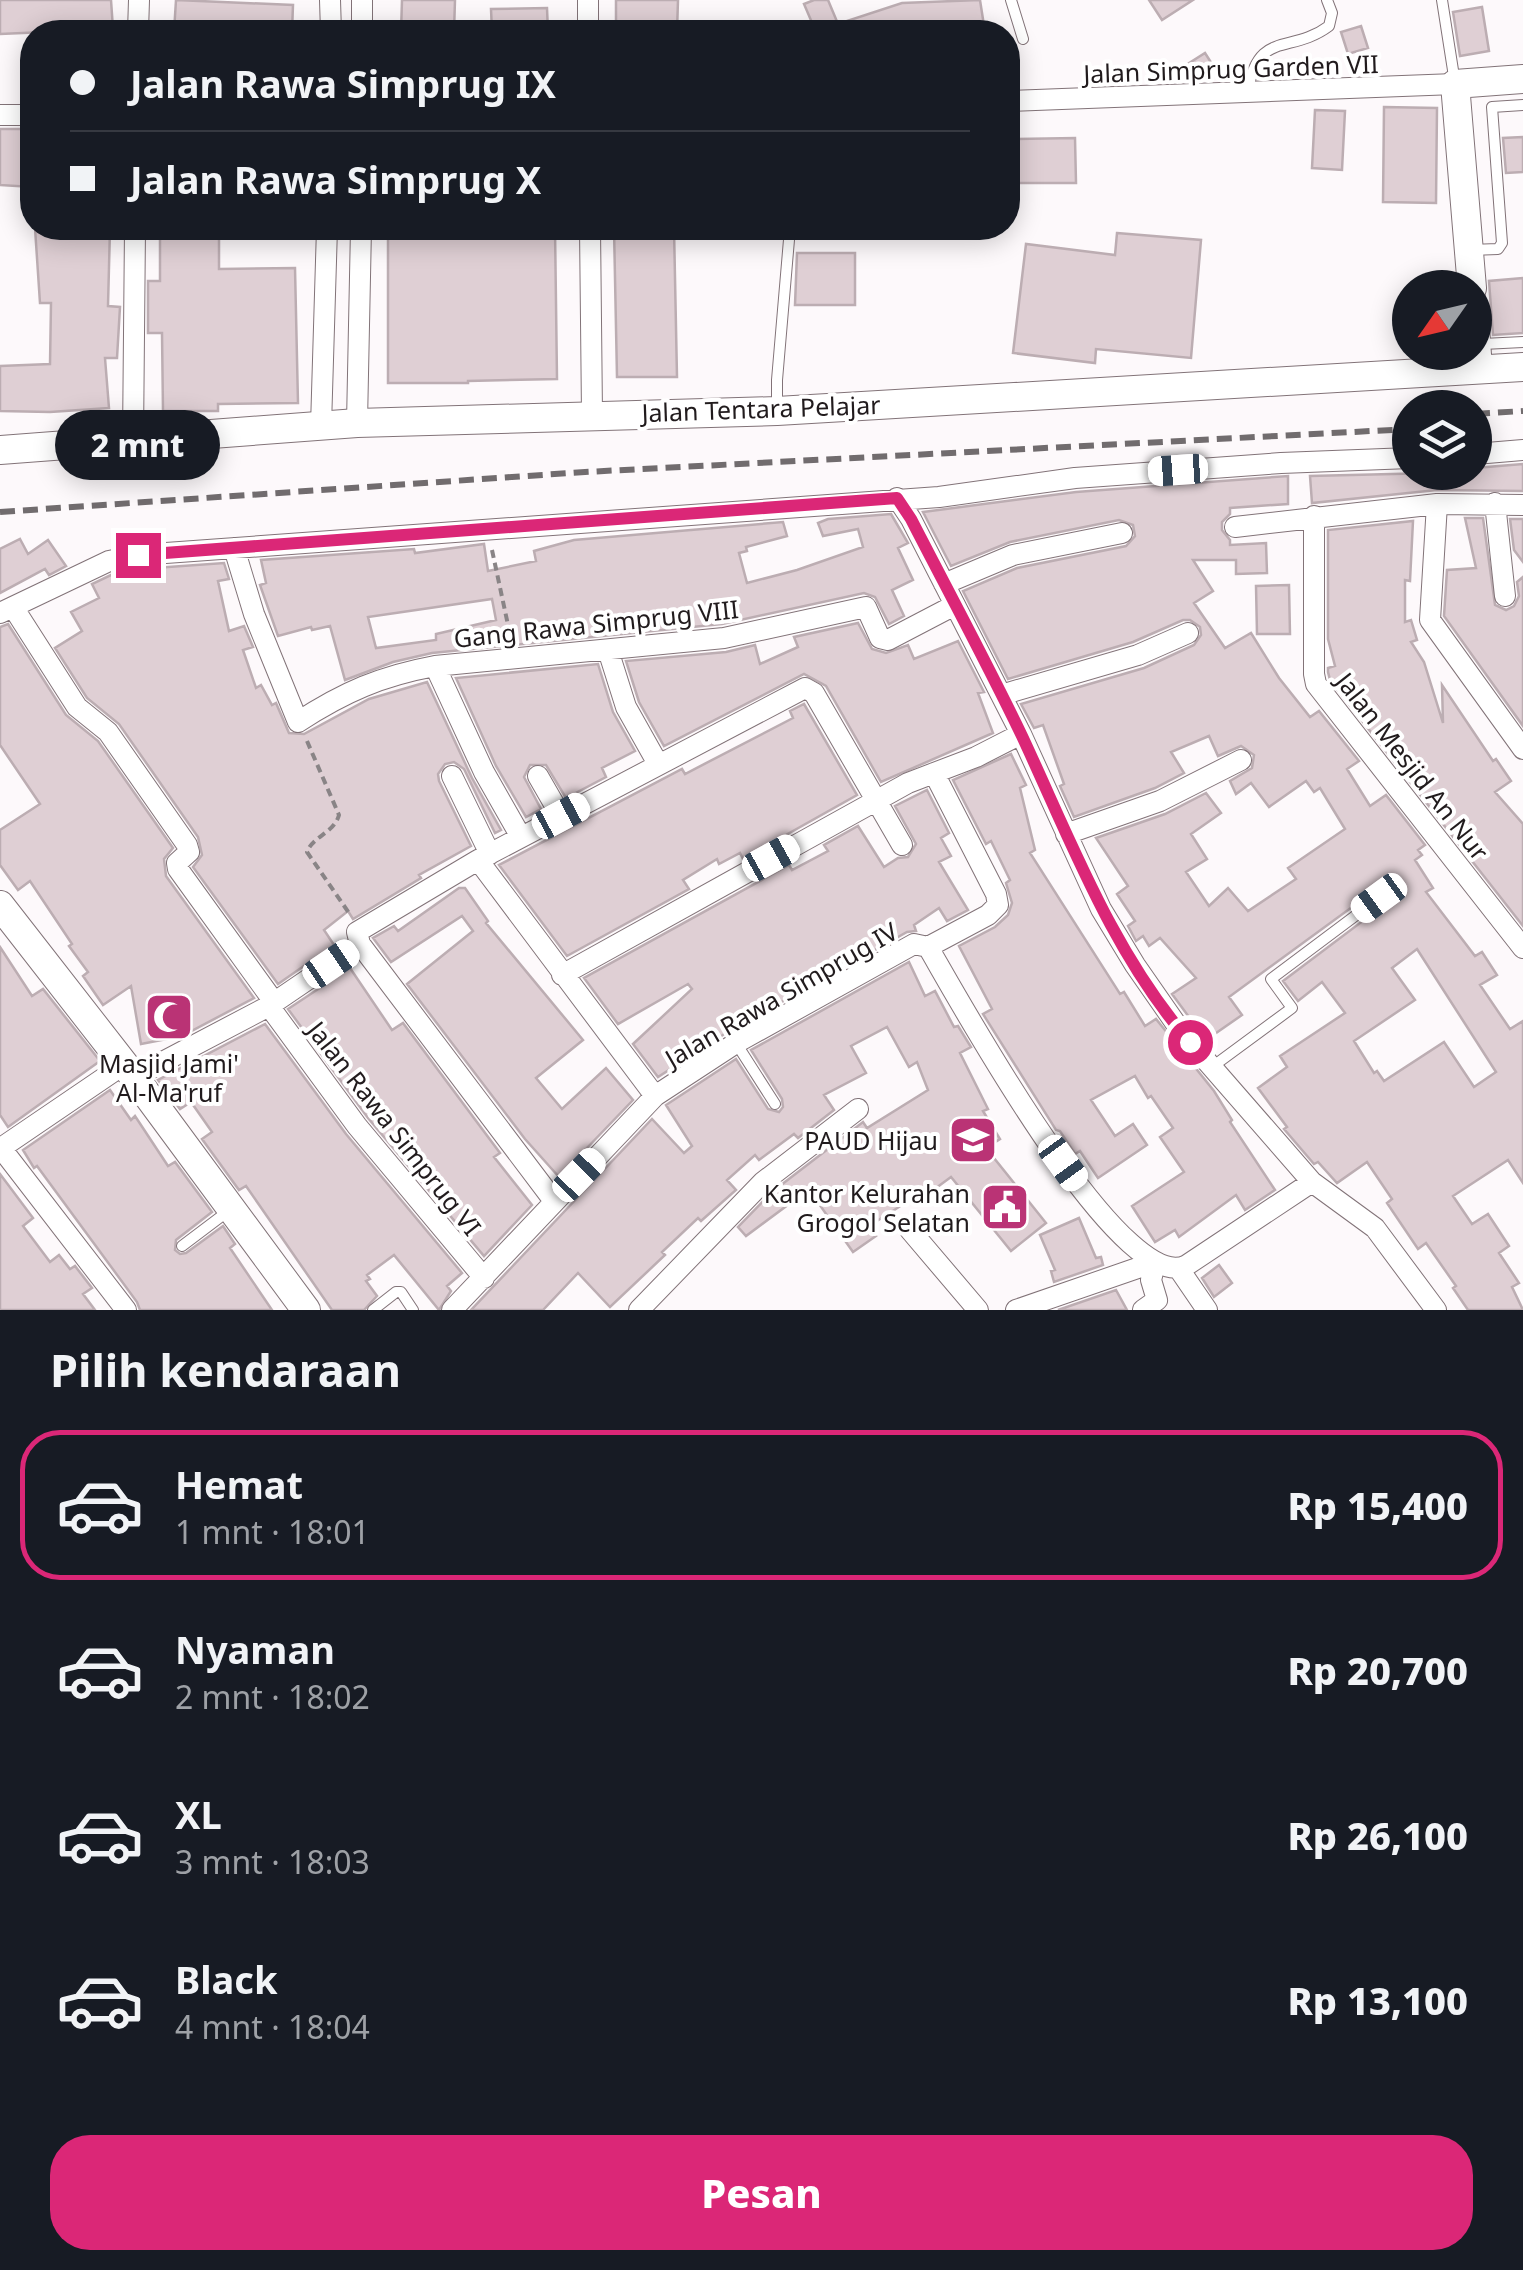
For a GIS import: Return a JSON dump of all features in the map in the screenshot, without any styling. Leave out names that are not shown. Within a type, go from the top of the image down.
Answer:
[{"type":"street","points":[[1456,92],[1523,78]]},
{"type":"street","points":[[1456,92],[1523,89]]},
{"type":"street","name":"Jalan Simprug Garden VII","points":[[1020,100],[1248,92],[1456,92]]},
{"type":"street","points":[[1456,92],[1472,270]]},
{"type":"street","points":[[133,440],[135,240]]},
{"type":"street","points":[[320,426],[327,240]]},
{"type":"street","points":[[357,424],[362,240]]},
{"type":"street","points":[[590,240],[592,414]]},
{"type":"street","name":"Jalan Tentara Pelajar","points":[[1492,368],[1523,367]]},
{"type":"street","name":"Jalan Tentara Pelajar","points":[[0,450],[320,426],[777,410],[1182,389],[1450,370]]},
{"type":"street","points":[[1492,453],[1523,450]]},
{"type":"street","points":[[6,610],[109,562],[138,555],[939,496],[1075,478],[1392,459]]},
{"type":"street","points":[[897,498],[1021,734],[1101,909],[1187,1038],[1312,1182],[1375,1228],[1436,1310]]},
{"type":"street","points":[[1495,503],[1504,596]]},
{"type":"street","points":[[1437,504],[1430,620],[1523,749]]},
{"type":"street","points":[[1235,527],[1437,504],[1523,506]]},
{"type":"street","name":"Jalan Mesjid An Nur","points":[[1314,516],[1316,684],[1523,948]]},
{"type":"street","points":[[944,584],[1013,555],[1122,533]]},
{"type":"street","points":[[234,548],[254,614],[298,722]]},
{"type":"street","name":"Gang Rawa Simprug VIII","points":[[298,722],[336,697],[388,675],[435,666],[724,638],[866,607],[880,638],[888,640],[955,605]]},
{"type":"street","name":"Jalan Rawa Simprug VI","points":[[6,610],[77,707],[108,732],[187,845],[188,852],[177,863],[178,869],[357,1126],[484,1278]]},
{"type":"street","points":[[1001,695],[1138,655],[1188,633]]},
{"type":"street","points":[[608,650],[626,707],[658,764]]},
{"type":"street","points":[[435,666],[484,772],[521,837]]},
{"type":"street","points":[[126,1310],[0,1148],[128,1071],[272,1004],[360,937],[484,857],[802,689],[810,689],[902,845]]},
{"type":"street","points":[[562,974],[876,800],[1021,734]]},
{"type":"street","points":[[1066,834],[1160,801],[1242,760]]},
{"type":"street","name":"Jalan Rawa Simprug IV","points":[[452,1310],[655,1096],[736,1043],[914,944],[928,947],[988,915],[998,905],[934,772]]},
{"type":"street","points":[[452,776],[484,857],[562,974],[655,1096]]},
{"type":"street","points":[[538,776],[561,816]]},
{"type":"street","points":[[0,905],[306,1310]]},
{"type":"street","points":[[360,937],[554,1201]]},
{"type":"street","points":[[928,947],[1024,1109],[1115,1230],[1154,1264],[1168,1270],[1179,1269],[1312,1182]]},
{"type":"street","points":[[639,1310],[764,1182],[858,1110]]},
{"type":"street","points":[[910,1230],[978,1310]]},
{"type":"street","points":[[1016,1310],[1154,1264]]},
{"type":"street","points":[[1143,1310],[1156,1300],[1151,1280],[1154,1264]]},
{"type":"street","points":[[1179,1269],[1207,1310]]},
{"type":"lane","points":[[1248,92],[1257,58],[1270,49],[1318,35],[1330,26],[1332,13],[1327,0]]},
{"type":"lane","points":[[1442,0],[1456,92]]},
{"type":"lane","points":[[1020,30],[1023,39]]},
{"type":"lane","points":[[1523,105],[1492,107],[1502,243],[1498,249],[1473,250],[1482,344],[1523,342]]},
{"type":"lane","points":[[777,410],[789,240]]},
{"type":"lane","points":[[1212,1067],[1292,1008],[1272,979],[1379,898]]},
{"type":"lane","points":[[736,1043],[775,1104]]},
{"type":"lane","points":[[182,1246],[232,1208]]},
{"type":"lane","points":[[373,1310],[396,1292],[401,1292],[413,1310]]},
{"type":"path","points":[[489,530],[514,658]]},
{"type":"path","points":[[298,722],[338,815],[335,825],[307,852],[360,937]]},
{"type":"building","points":[[0,0],[111,0],[112,20],[20,20],[20,33],[0,34]]},
{"type":"building","points":[[176,0],[293,5],[292,20],[175,20]]},
{"type":"building","points":[[402,0],[455,0],[454,20],[401,20]]},
{"type":"building","points":[[616,0],[678,0],[677,20],[616,20]]},
{"type":"building","points":[[828,0],[836,20],[811,20],[804,4]]},
{"type":"building","points":[[980,0],[983,20],[850,20],[902,3]]},
{"type":"building","points":[[1149,0],[1193,0],[1162,20]]},
{"type":"building","points":[[1482,7],[1489,51],[1460,56],[1453,12]]},
{"type":"building","points":[[547,8],[548,20],[491,20],[491,9]]},
{"type":"building","points":[[1361,26],[1368,48],[1348,54],[1341,32]]},
{"type":"building","points":[[1205,53],[1214,67],[1193,80],[1176,81],[1172,74]]},
{"type":"building","points":[[1384,107],[1437,108],[1436,203],[1383,202]]},
{"type":"building","points":[[1315,110],[1345,111],[1342,170],[1312,168]]},
{"type":"building","points":[[0,129],[20,129],[20,186],[0,185]]},
{"type":"building","points":[[1523,137],[1523,172],[1506,173],[1503,138]]},
{"type":"building","points":[[1075,138],[1076,183],[1020,183],[1020,139]]},
{"type":"building","points":[[1117,233],[1201,240],[1191,358],[1096,349],[1095,363],[1013,353],[1026,244],[1115,255]]},
{"type":"building","points":[[36,240],[110,240],[108,306],[120,307],[117,358],[105,358],[109,408],[0,411],[0,366],[50,364],[51,303],[40,303]]},
{"type":"building","points":[[160,240],[219,240],[219,269],[295,268],[298,403],[218,404],[218,411],[163,411],[162,333],[148,333],[148,281],[160,281]]},
{"type":"building","points":[[388,240],[555,240],[557,379],[388,383]]},
{"type":"building","points":[[614,240],[674,240],[677,377],[617,377]]},
{"type":"building","points":[[797,253],[855,253],[855,305],[795,305]]},
{"type":"building","points":[[1523,278],[1523,333],[1493,335],[1492,281]]},
{"type":"building","points":[[1523,464],[1523,491],[1437,490],[1492,490],[1492,467]]},
{"type":"building","points":[[1392,474],[1392,490],[1437,490],[1312,503],[1310,476]]},
{"type":"building","points":[[1288,476],[1288,504],[1230,508],[1222,522],[1230,545],[1266,543],[1267,573],[1236,574],[1236,560],[1193,560],[1213,591],[1194,603],[1225,648],[1251,633],[1310,717],[1319,711],[1359,761],[1347,769],[1370,806],[1386,795],[1425,845],[1418,850],[1422,855],[1415,860],[1433,888],[1426,892],[1475,956],[1482,952],[1497,975],[1480,985],[1510,1029],[1523,1021],[1523,1183],[1508,1160],[1453,1196],[1472,1224],[1488,1214],[1509,1246],[1499,1253],[1519,1283],[1512,1287],[1523,1310],[1468,1310],[1426,1243],[1418,1249],[1387,1203],[1392,1199],[1367,1162],[1337,1183],[1318,1162],[1314,1164],[1284,1129],[1287,1127],[1258,1088],[1287,1067],[1280,1056],[1345,1013],[1322,982],[1298,1001],[1283,981],[1384,905],[1388,898],[1385,892],[1374,891],[1229,997],[1242,1015],[1206,1040],[1172,994],[1196,978],[1160,938],[1149,946],[1143,936],[1136,941],[1128,926],[1135,921],[1117,894],[1128,886],[1096,838],[1165,814],[1206,793],[1221,813],[1191,834],[1207,859],[1186,872],[1209,906],[1228,888],[1248,911],[1296,879],[1288,868],[1345,829],[1320,788],[1314,792],[1306,781],[1269,807],[1251,783],[1236,794],[1230,781],[1252,768],[1254,755],[1241,746],[1218,756],[1209,736],[1171,752],[1184,773],[1155,788],[1074,817],[1060,786],[1064,784],[1043,725],[1034,728],[1021,704],[1144,668],[1194,645],[1201,635],[1200,627],[1183,620],[1133,642],[1008,679],[963,591],[1017,568],[1126,546],[1135,536],[1133,525],[1119,520],[1010,542],[951,566],[923,512],[1076,492]],"holes":[[[1417,949],[1496,1072],[1474,1087],[1444,1042],[1384,1081],[1377,1071],[1374,1073],[1354,1041],[1415,1000],[1392,968]]]},
{"type":"building","points":[[891,514],[908,543],[898,548],[913,580],[892,590],[904,616],[889,624],[875,597],[864,593],[722,624],[432,653],[345,680],[330,626],[278,636],[260,585],[266,583],[261,560],[414,549],[415,553],[484,544],[488,571],[536,561],[534,551],[574,540],[783,522],[787,536],[746,547],[747,551],[739,553],[747,583],[863,547],[858,529],[823,536],[818,523]],"holes":[[[492,599],[496,620],[436,634],[436,640],[376,648],[368,617]]]},
{"type":"building","points":[[1465,518],[1483,518],[1495,605],[1506,610],[1514,606],[1519,596],[1517,582],[1523,577],[1523,726],[1444,616],[1447,570],[1476,568]]},
{"type":"building","points":[[1510,519],[1523,519],[1523,562],[1514,550]]},
{"type":"building","points":[[1413,521],[1410,581],[1405,580],[1405,622],[1411,620],[1417,640],[1411,642],[1424,662],[1443,723],[1442,685],[1511,781],[1495,792],[1523,824],[1523,926],[1330,680],[1328,668],[1335,666],[1328,639],[1328,530]]},
{"type":"building","points":[[20,539],[28,554],[48,540],[66,566],[49,575],[45,569],[0,593],[0,549]]},
{"type":"building","points":[[224,563],[229,579],[218,581],[229,631],[244,626],[253,647],[243,650],[256,688],[261,685],[272,705],[276,703],[289,733],[304,734],[369,699],[427,682],[501,830],[495,833],[464,769],[454,762],[445,764],[438,774],[439,781],[471,846],[353,919],[348,911],[324,930],[334,945],[278,984],[193,867],[202,855],[198,837],[119,724],[87,698],[55,648],[82,631],[71,612],[99,598],[92,584],[113,574],[140,569]]},
{"type":"building","points":[[1289,585],[1290,634],[1257,634],[1256,586]]},
{"type":"building","points":[[858,623],[872,649],[886,653],[908,645],[914,659],[958,641],[984,692],[978,693],[993,733],[881,782],[826,686],[804,674],[664,746],[639,702],[626,661],[726,652],[755,645],[760,664],[798,647],[794,637]]},
{"type":"building","points":[[8,624],[66,715],[98,741],[173,848],[164,859],[166,876],[254,998],[182,1036],[141,1044],[131,986],[103,1005],[83,976],[88,972],[69,946],[72,944],[30,881],[18,890],[0,865],[0,830],[40,804],[0,745],[0,627]]},
{"type":"building","points":[[598,664],[613,712],[635,751],[602,768],[606,777],[566,798],[546,765],[530,765],[524,777],[541,809],[526,817],[496,766],[456,678]]},
{"type":"building","points":[[804,704],[857,795],[743,859],[740,853],[719,864],[717,859],[683,880],[689,889],[567,956],[499,865],[682,769],[685,774],[793,718],[790,711]]},
{"type":"building","points":[[1011,754],[1026,785],[1020,788],[1035,850],[1030,853],[1120,994],[1124,992],[1145,1026],[1156,1019],[1214,1091],[1275,1190],[1245,1210],[1236,1195],[1179,1237],[1175,1230],[1155,1242],[1132,1206],[1184,1172],[1160,1137],[1173,1128],[1151,1096],[1148,1098],[1135,1076],[1091,1100],[1115,1136],[1133,1124],[1147,1145],[1098,1178],[1080,1151],[1075,1154],[1056,1130],[983,1014],[992,1009],[959,946],[995,927],[1008,915],[1012,903],[1006,883],[1010,880],[991,841],[986,844],[953,780]]},
{"type":"building","points":[[927,790],[949,833],[941,838],[951,856],[939,862],[968,910],[947,921],[939,908],[914,925],[916,931],[907,932],[850,964],[847,960],[812,977],[816,983],[729,1031],[658,1077],[633,1044],[692,989],[688,984],[618,1024],[584,978],[789,865],[792,870],[828,851],[824,845],[858,826],[884,867],[908,857],[916,844],[895,806]]},
{"type":"building","points":[[459,888],[465,888],[486,923],[583,1040],[536,1078],[562,1109],[606,1068],[633,1100],[559,1177],[525,1139],[407,984],[473,931],[462,916],[391,962],[373,938],[394,926],[398,931]]},
{"type":"building","points":[[0,947],[32,996],[43,989],[100,1061],[8,1127],[0,1115]]},
{"type":"building","points":[[909,962],[925,996],[935,991],[954,1027],[958,1026],[971,1047],[960,1053],[988,1109],[983,1111],[1000,1139],[986,1148],[1046,1223],[1011,1251],[951,1177],[932,1191],[928,1184],[897,1204],[899,1207],[869,1226],[876,1236],[853,1252],[812,1194],[804,1201],[800,1196],[746,1236],[738,1227],[772,1192],[863,1122],[867,1128],[928,1090],[917,1062],[909,1067],[887,1027],[851,1046],[866,1073],[824,1095],[834,1110],[798,1138],[794,1134],[759,1160],[755,1155],[727,1180],[736,1190],[701,1221],[698,1218],[610,1307],[578,1273],[543,1310],[471,1310],[652,1119],[684,1153],[692,1146],[666,1105],[736,1059],[768,1109],[779,1112],[782,1099],[751,1050]]},
{"type":"building","points":[[350,968],[392,1030],[403,1023],[500,1153],[494,1157],[532,1205],[484,1256],[368,1118],[288,1009]]},
{"type":"building","points":[[265,1024],[346,1134],[462,1273],[447,1286],[451,1291],[439,1310],[394,1255],[367,1275],[370,1279],[366,1281],[377,1296],[364,1310],[332,1310],[246,1186],[239,1190],[202,1139],[212,1132],[191,1102],[180,1109],[158,1080]]},
{"type":"building","points":[[110,1090],[131,1120],[135,1116],[168,1166],[175,1162],[212,1212],[176,1240],[175,1250],[186,1253],[223,1226],[235,1244],[230,1248],[272,1310],[140,1310],[37,1166],[34,1168],[23,1150]]},
{"type":"building","points":[[0,1174],[33,1218],[23,1226],[50,1262],[59,1255],[70,1269],[75,1266],[92,1288],[83,1294],[95,1310],[0,1310]]},
{"type":"building","points":[[1079,1218],[1096,1258],[1101,1257],[1103,1265],[1054,1282],[1051,1271],[1055,1270],[1040,1235]]},
{"type":"building","points":[[1219,1265],[1232,1283],[1214,1297],[1202,1278]]},
{"type":"building","points":[[1116,1290],[1127,1310],[1058,1310]]},
{"type":"railway","points":[[1492,413],[1523,411]]},
{"type":"railway","points":[[0,512],[585,472],[1392,430]]},
{"type":"place","name":"Masjid Jami' Al-Ma'ruf","points":[[169,1017]]},
{"type":"place","name":"PAUD Hijau","points":[[973,1140]]},
{"type":"place","name":"Kantor Kelurahan Grogol Selatan","points":[[1005,1207]]},
{"type":"route","points":[[138,555],[897,498],[1021,734],[1101,909],[1190,1042]]}]
